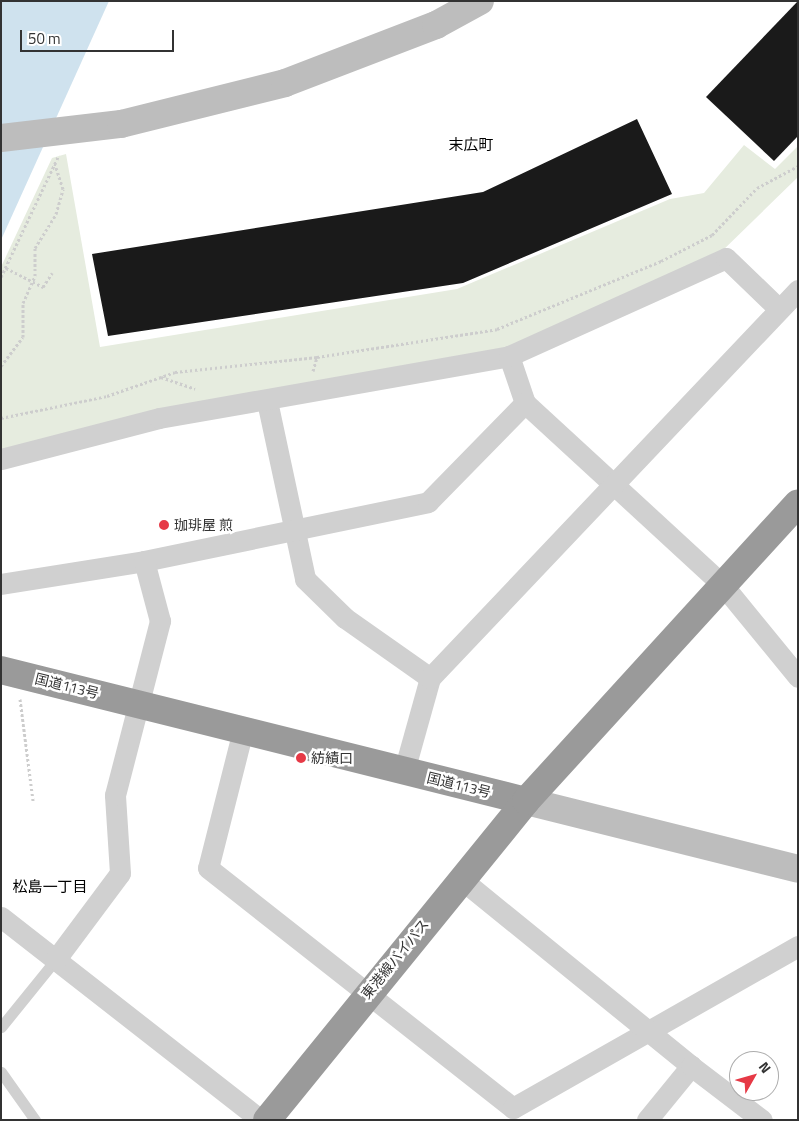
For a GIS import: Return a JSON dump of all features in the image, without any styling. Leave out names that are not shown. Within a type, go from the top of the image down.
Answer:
[{"type":"highway","points":[[526,801],[722,584],[798,503]]},
{"type":"highway","name":"国道113号","points":[[9,672],[526,801]]},
{"type":"highway","name":"東港線バイパス","points":[[267,1120],[526,801]]},
{"type":"street","points":[[1,138],[63,127],[121,124],[286,83],[436,25],[480,1]]},
{"type":"street","points":[[1,459],[159,418],[267,401],[509,356],[726,258],[791,300],[617,486],[430,678],[404,771]]},
{"type":"street","points":[[509,356],[525,403],[722,584],[798,677]]},
{"type":"street","points":[[267,401],[293,531],[305,579],[345,618],[430,678]]},
{"type":"street","points":[[1,584],[144,561],[428,502],[525,403]]},
{"type":"street","points":[[56,959],[120,873],[115,795],[160,621],[144,561]]},
{"type":"street","points":[[243,730],[208,868],[369,992],[513,1108],[798,946]]},
{"type":"street","points":[[526,801],[798,869]]},
{"type":"street","points":[[461,879],[691,1066],[762,1120]]},
{"type":"street","points":[[1,917],[261,1120]]},
{"type":"street","points":[[647,1120],[691,1066]]},
{"type":"lane","points":[[1,1027],[56,959]]},
{"type":"lane","points":[[1,1072],[35,1120]]},
{"type":"path","points":[[1,277],[59,156]]},
{"type":"path","points":[[1,366],[23,337],[23,303],[32,284],[35,248],[56,214],[63,189],[55,164]]},
{"type":"path","points":[[1,418],[107,396],[174,372],[317,357],[497,329],[662,261],[712,235],[757,188],[798,166]]},
{"type":"path","points":[[6,268],[32,284],[43,287],[52,273]]},
{"type":"path","points":[[9,672],[33,801]]},
{"type":"shaded area","points":[[744,145],[775,169],[798,146],[798,177],[718,255],[501,353],[1,450],[1,267],[52,158],[66,154],[100,347],[457,289],[670,199],[704,193]]},
{"type":"water","points":[[1,1],[109,1],[1,240]]},
{"type":"building","points":[[798,1],[798,136],[774,161],[706,97]]},
{"type":"building","points":[[637,119],[672,194],[463,283],[108,336],[92,254],[483,192]]},
{"type":"place","name":"珈琲屋 煎","points":[[164,525]]},
{"type":"place","name":"紡績口","points":[[301,758]]},
{"type":"district","name":"末広町","points":[[471,145]]},
{"type":"district","name":"松島一丁目","points":[[50,887]]}]
